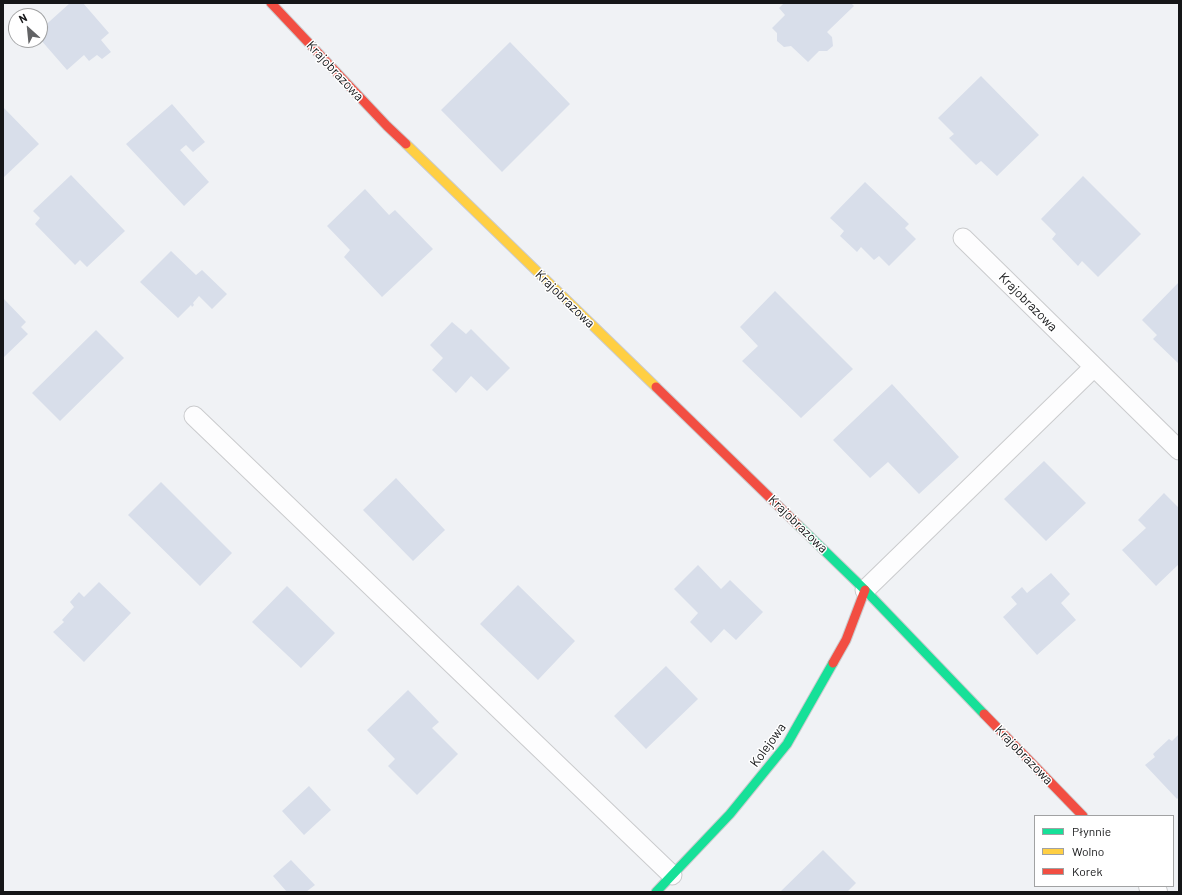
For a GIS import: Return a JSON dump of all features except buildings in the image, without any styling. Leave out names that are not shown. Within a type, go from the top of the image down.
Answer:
[{"type":"street","name":"Krajobrazowa","points":[[271,3],[386,126],[865,590],[1082,815]]},
{"type":"street","name":"Kolejowa","points":[[656,892],[730,814],[787,744],[846,640],[865,590]]},
{"type":"lane","name":"Krajobrazowa","points":[[963,238],[1179,450]]},
{"type":"lane","points":[[865,590],[1094,367]]},
{"type":"lane","points":[[194,416],[672,876]]},
{"type":"traffic: fast","points":[[798,525],[865,590],[984,714]]},
{"type":"traffic: fast","points":[[656,892],[730,814],[787,744],[833,663]]},
{"type":"traffic: slow","points":[[406,144],[656,387]]},
{"type":"traffic: jam","points":[[271,3],[387,126],[406,144]]},
{"type":"traffic: jam","points":[[656,387],[798,525]]},
{"type":"traffic: jam","points":[[833,663],[846,640],[865,590]]},
{"type":"traffic: jam","points":[[984,714],[1082,815]]}]
